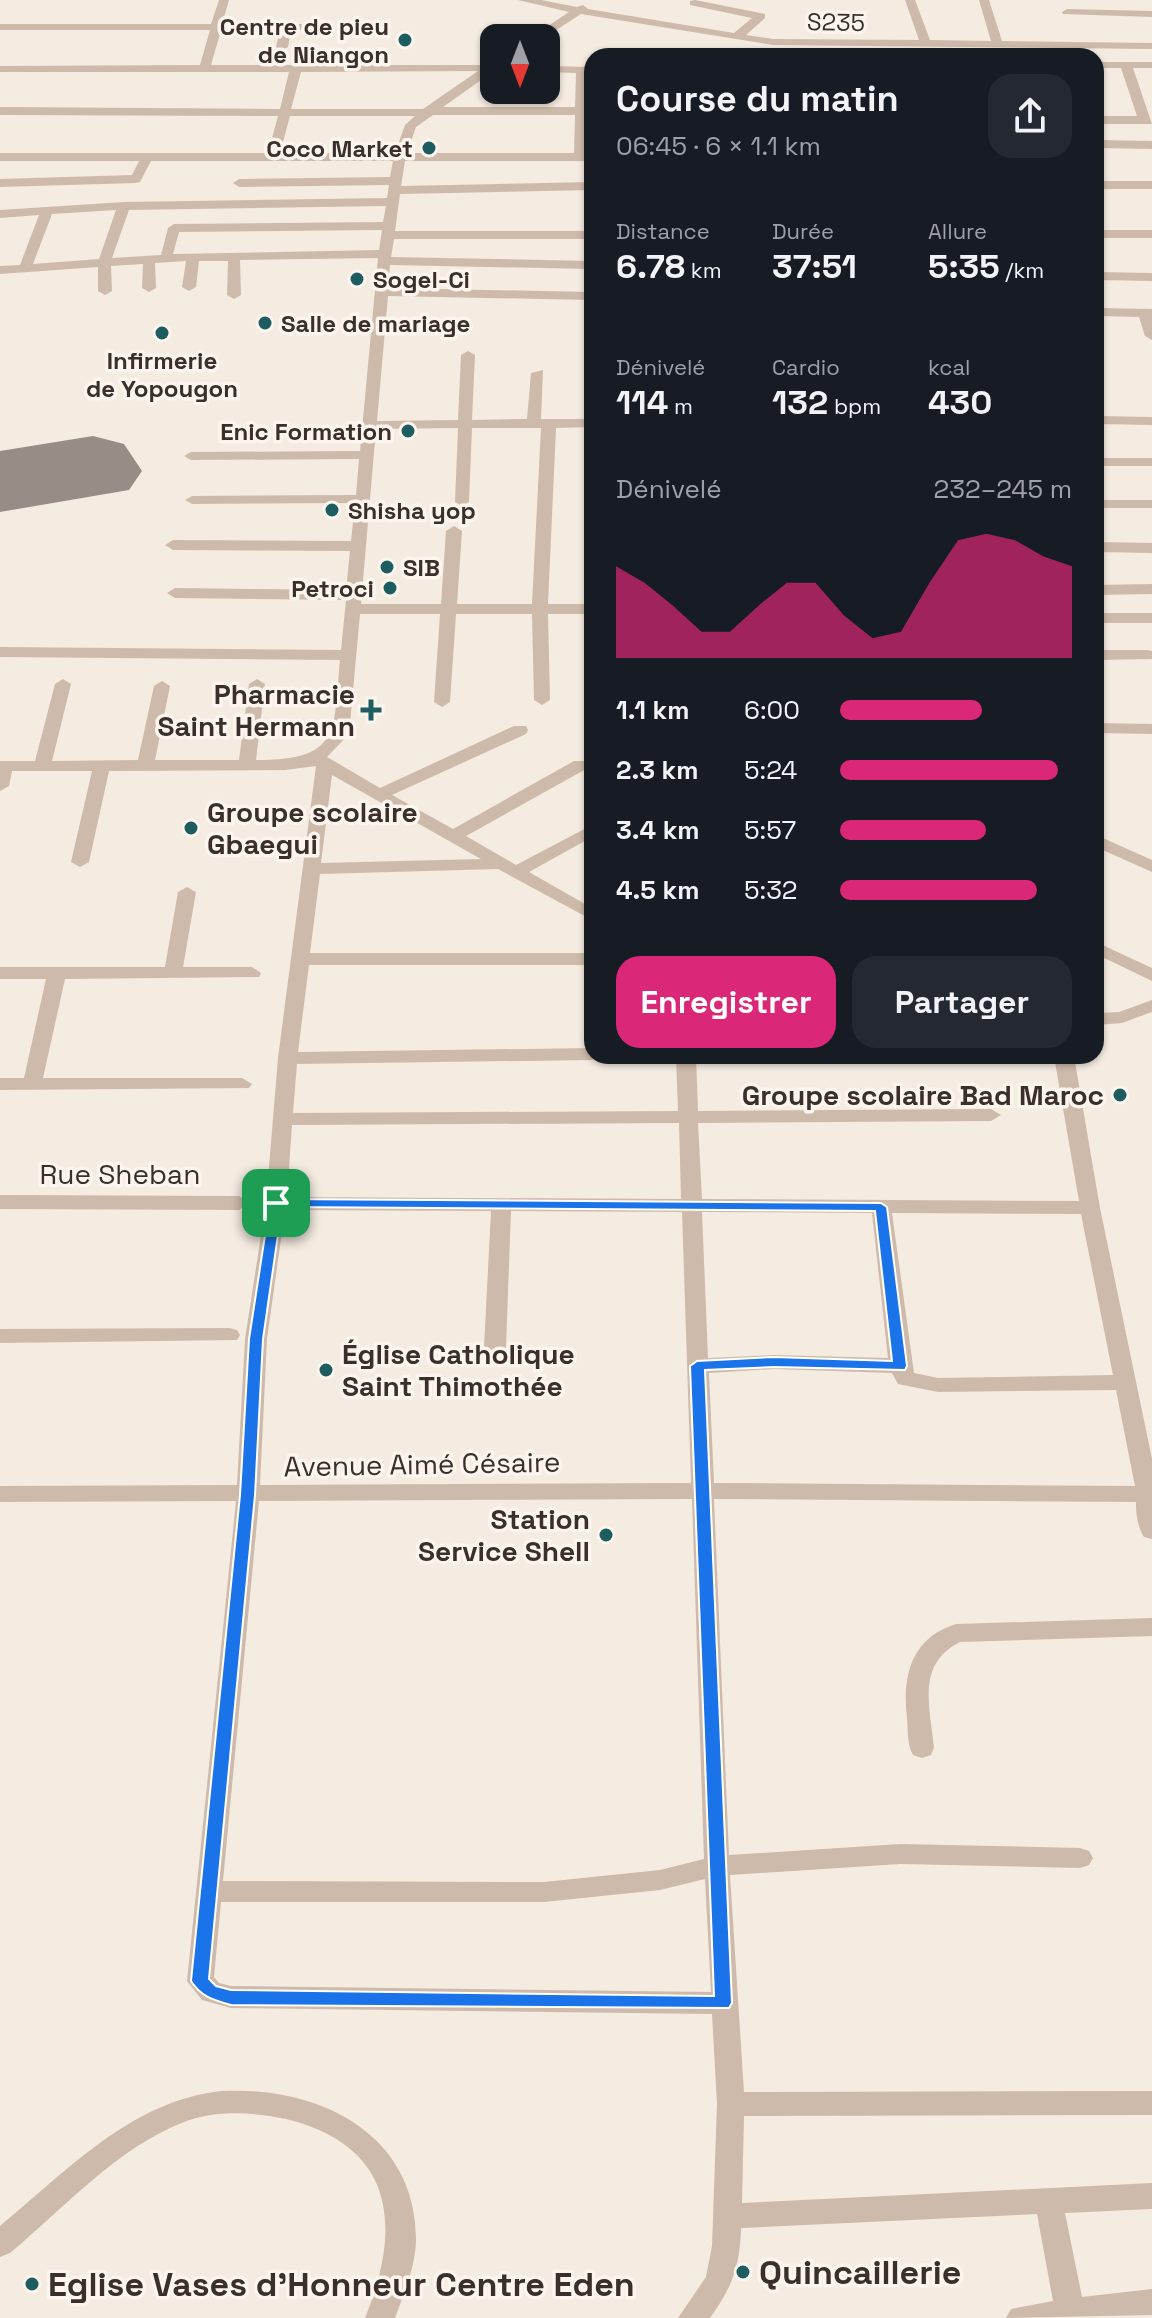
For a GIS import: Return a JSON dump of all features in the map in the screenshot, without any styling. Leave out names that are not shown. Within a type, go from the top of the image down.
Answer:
[{"type":"street","points":[[205,68],[224,0]]},
{"type":"street","name":"S235","points":[[523,0],[735,38],[844,48]]},
{"type":"street","points":[[557,24],[595,0]]},
{"type":"street","points":[[910,0],[926,45]]},
{"type":"street","points":[[984,0],[997,44]]},
{"type":"street","points":[[1063,0],[1080,44]]},
{"type":"street","points":[[694,3],[761,16],[735,38]]},
{"type":"street","points":[[1067,12],[1152,14]]},
{"type":"street","points":[[0,27],[325,27]]},
{"type":"street","points":[[282,47],[286,27]]},
{"type":"street","name":"S235","points":[[988,48],[997,44],[1152,46]]},
{"type":"street","name":"S235","points":[[891,48],[926,45],[960,48]]},
{"type":"street","points":[[1104,65],[1152,65]]},
{"type":"street","points":[[1104,120],[1148,120],[1126,65]]},
{"type":"street","points":[[0,69],[480,67]]},
{"type":"street","points":[[273,157],[296,68]]},
{"type":"street","points":[[560,69],[584,70]]},
{"type":"street","points":[[480,76],[411,125],[399,158],[388,230],[341,734],[320,761],[302,959],[288,1058],[276,1203],[256,1339],[248,1495],[200,1981],[211,1992],[231,1997],[723,2003]]},
{"type":"street","points":[[0,111],[584,111]]},
{"type":"street","points":[[1104,144],[1152,145]]},
{"type":"street","points":[[0,157],[584,157]]},
{"type":"street","points":[[0,183],[136,179],[140,177],[147,157]]},
{"type":"street","points":[[85,207],[94,180]]},
{"type":"street","points":[[239,183],[394,191]]},
{"type":"street","points":[[1104,185],[1152,185]]},
{"type":"street","points":[[0,214],[394,191],[584,186]]},
{"type":"street","points":[[166,258],[180,204]]},
{"type":"street","points":[[105,291],[104,262],[124,206]]},
{"type":"street","points":[[25,268],[47,211]]},
{"type":"street","points":[[174,228],[584,235]]},
{"type":"street","points":[[1104,234],[1152,234]]},
{"type":"street","points":[[0,270],[234,256],[584,265]]},
{"type":"street","points":[[234,256],[234,295]]},
{"type":"street","points":[[189,287],[193,257]]},
{"type":"street","points":[[149,259],[149,288]]},
{"type":"street","points":[[1104,276],[1152,277]]},
{"type":"street","points":[[381,292],[584,296]]},
{"type":"street","points":[[1104,312],[1148,313],[1152,336]]},
{"type":"street","points":[[462,502],[468,355]]},
{"type":"street","points":[[538,373],[542,423],[538,608],[542,700]]},
{"type":"street","points":[[1104,420],[1152,421]]},
{"type":"street","points":[[369,425],[584,423]]},
{"type":"street","points":[[191,456],[366,455]]},
{"type":"street","points":[[1104,462],[1152,462]]},
{"type":"street","points":[[192,500],[362,499]]},
{"type":"street","points":[[1104,504],[1152,504]]},
{"type":"street","points":[[442,702],[454,531]]},
{"type":"street","points":[[173,545],[358,546]]},
{"type":"street","points":[[1104,547],[1152,548]]},
{"type":"street","points":[[1104,590],[1152,589]]},
{"type":"street","points":[[175,593],[450,609],[584,609]]},
{"type":"street","points":[[1104,618],[1152,618]]},
{"type":"street","points":[[0,652],[348,655]]},
{"type":"street","points":[[1104,655],[1147,655]]},
{"type":"street","points":[[42,765],[63,684]]},
{"type":"street","points":[[247,765],[257,684]]},
{"type":"street","points":[[146,765],[162,686]]},
{"type":"street","points":[[1104,728],[1152,729]]},
{"type":"street","points":[[381,794],[520,730]]},
{"type":"street","points":[[0,786],[3,766],[285,765],[320,761],[584,907]]},
{"type":"street","points":[[80,862],[102,765]]},
{"type":"street","points":[[454,836],[580,765]]},
{"type":"street","points":[[311,869],[510,868],[584,834]]},
{"type":"street","points":[[1104,844],[1152,867]]},
{"type":"street","points":[[173,973],[187,892]]},
{"type":"street","points":[[1104,951],[1152,975]]},
{"type":"street","points":[[302,959],[584,959]]},
{"type":"street","points":[[0,973],[252,973]]},
{"type":"street","points":[[32,1084],[57,973]]},
{"type":"street","points":[[1104,1018],[1122,1017],[1152,1006]]},
{"type":"street","points":[[288,1058],[584,1054]]},
{"type":"street","points":[[686,1064],[717,1866],[731,2104],[726,2246],[719,2282],[693,2318]]},
{"type":"street","points":[[1065,1064],[1090,1208],[1150,1494],[1147,1516],[1152,1531]]},
{"type":"street","points":[[0,1084],[242,1084]]},
{"type":"street","points":[[284,1119],[991,1115]]},
{"type":"street","name":"Rue Sheban","points":[[0,1202],[239,1203]]},
{"type":"street","points":[[276,1203],[1090,1208]]},
{"type":"street","points":[[495,1347],[501,1206]]},
{"type":"street","points":[[881,1207],[900,1366],[906,1379],[938,1385],[1125,1382]]},
{"type":"street","points":[[0,1336],[229,1335]]},
{"type":"street","points":[[697,1366],[788,1362],[900,1366]]},
{"type":"street","name":"Avenue Aimé Césaire","points":[[0,1494],[701,1491],[1150,1494]]},
{"type":"street","points":[[922,1748],[918,1677],[924,1655],[936,1641],[956,1633],[1152,1627]]},
{"type":"street","points":[[207,1891],[544,1892],[660,1880],[717,1866],[900,1854],[1080,1858]]},
{"type":"street","points":[[0,2244],[120,2145],[175,2113],[236,2100],[304,2109],[367,2146],[379,2159],[392,2184],[401,2217],[402,2244],[397,2278],[380,2318]]},
{"type":"street","points":[[731,2104],[1152,2103]]},
{"type":"street","points":[[725,2216],[1152,2196]]},
{"type":"street","points":[[1049,2201],[1071,2315]]},
{"type":"street","points":[[1021,2318],[1071,2315],[1152,2302]]},
{"type":"runway","points":[[0,477],[93,462],[98,471],[0,486]]},
{"type":"place","name":"Centre de pieu de Niangon","points":[[405,40]]},
{"type":"place","name":"Coco Market","points":[[429,148]]},
{"type":"place","name":"Sogel-Ci","points":[[357,279]]},
{"type":"place","name":"Salle de mariage","points":[[265,323]]},
{"type":"place","name":"Infirmerie de Yopougon","points":[[162,333]]},
{"type":"place","name":"Enic Formation","points":[[408,431]]},
{"type":"place","name":"Shisha yop","points":[[332,510]]},
{"type":"place","name":"SIB","points":[[387,567]]},
{"type":"place","name":"Petroci","points":[[390,588]]},
{"type":"place","name":"Pharmacie Saint Hermann","points":[[371,710]]},
{"type":"place","name":"Groupe scolaire Gbaegui","points":[[191,828]]},
{"type":"place","name":"Groupe scolaire Bad Maroc","points":[[1120,1095]]},
{"type":"place","name":"Église Catholique Saint Thimothée","points":[[326,1370]]},
{"type":"place","name":"Station Service Shell","points":[[606,1535]]},
{"type":"place","name":"Quincaillerie","points":[[743,2272]]},
{"type":"place","name":"Eglise Vases d'Honneur Centre Eden","points":[[32,2284]]},
{"type":"route","points":[[276,1203],[881,1207],[900,1366],[774,1362],[697,1366],[723,2003],[231,1997],[211,1992],[200,1981],[248,1495],[256,1339],[276,1203]]}]
